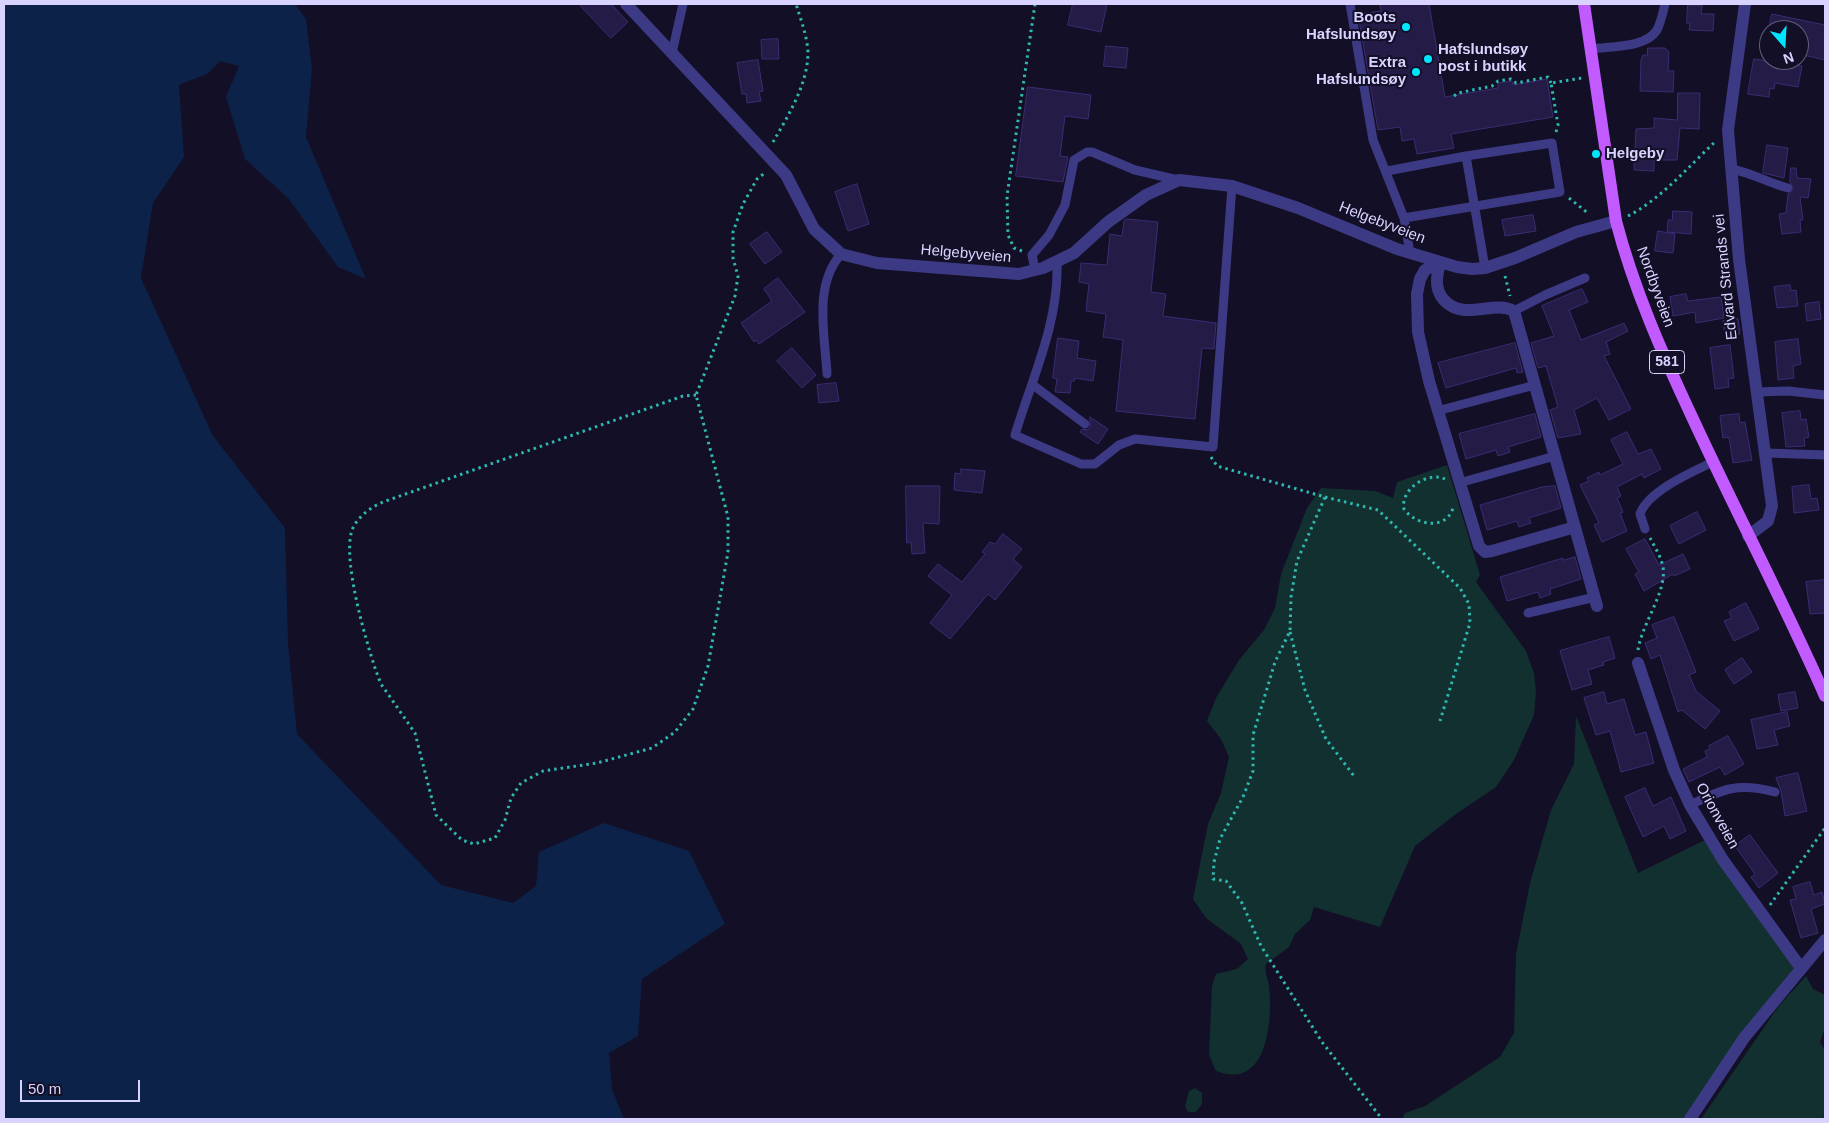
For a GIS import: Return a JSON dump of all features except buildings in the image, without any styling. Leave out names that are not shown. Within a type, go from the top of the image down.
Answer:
[{"type":"main road","name":"Nordbyveien","points":[[1584,4],[1611,223],[1648,318],[1713,462],[1825,696]]},
{"type":"street","name":"Helgebyveien","points":[[626,4],[749,133],[775,165],[786,174],[814,228],[841,254],[877,263],[1019,274],[1035,270],[1074,253],[1108,222],[1146,195],[1179,180],[1232,186],[1298,208],[1410,253],[1472,269],[1485,268],[1576,232],[1611,223]]},
{"type":"street","name":"Edvard Strands vei","points":[[1745,4],[1728,130],[1740,268],[1771,489],[1771,515],[1764,526],[1748,536]]},
{"type":"street","name":"Helgebyveien","points":[[1440,262],[1425,270],[1420,279],[1416,316],[1425,365],[1456,486],[1479,546],[1485,552],[1575,527]]},
{"type":"street","points":[[1440,262],[1437,287],[1440,296],[1448,304],[1466,310],[1504,308],[1514,311],[1596,601]]},
{"type":"street","name":"Orionveien","points":[[1638,663],[1674,770],[1690,805],[1723,860],[1801,968]]},
{"type":"street","points":[[1690,1119],[1744,1038],[1825,940]]},
{"type":"lane","points":[[672,53],[683,4]]},
{"type":"lane","points":[[1350,4],[1373,140],[1387,171],[1404,218],[1410,253]]},
{"type":"lane","points":[[1590,49],[1634,43],[1651,36],[1657,30],[1665,4]]},
{"type":"lane","points":[[1387,171],[1466,156],[1552,143],[1560,192],[1404,218]]},
{"type":"lane","points":[[1035,270],[1032,254],[1049,235],[1065,205],[1071,166],[1078,157],[1092,152],[1135,170],[1179,180]]},
{"type":"lane","points":[[1466,156],[1485,268]]},
{"type":"lane","points":[[1731,169],[1746,172],[1761,180],[1788,188]]},
{"type":"lane","points":[[1057,262],[1058,287],[1033,384],[1015,434],[1081,464],[1095,464],[1120,446],[1135,439],[1213,447],[1232,186]]},
{"type":"lane","points":[[827,374],[823,334],[825,283],[841,254]]},
{"type":"lane","points":[[1514,311],[1585,278]]},
{"type":"lane","points":[[1033,384],[1085,424]]},
{"type":"lane","points":[[1437,411],[1535,385]]},
{"type":"lane","points":[[1757,392],[1788,391],[1825,395]]},
{"type":"lane","points":[[1767,453],[1825,455]]},
{"type":"lane","points":[[1456,486],[1555,456]]},
{"type":"lane","points":[[1645,529],[1640,514],[1646,503],[1674,482],[1713,462]]},
{"type":"lane","points":[[1528,613],[1596,601]]},
{"type":"lane","points":[[1690,805],[1735,786],[1758,787],[1775,792]]},
{"type":"path","points":[[766,154],[795,101],[808,56],[806,35],[796,4]]},
{"type":"path","points":[[1032,254],[1014,248],[1008,235],[1006,218],[1008,180],[1034,4]]},
{"type":"path","points":[[1454,96],[1458,93],[1492,86],[1498,81],[1511,79],[1516,82],[1548,77],[1551,84],[1558,126],[1552,143]]},
{"type":"path","points":[[1551,84],[1585,77]]},
{"type":"path","points":[[1560,192],[1579,204],[1589,214],[1611,223],[1639,210],[1728,130]]},
{"type":"path","points":[[696,395],[683,396],[383,502],[359,518],[352,531],[350,552],[353,581],[376,671],[381,684],[415,733],[436,815],[462,840],[474,844],[495,838],[505,820],[512,798],[521,783],[543,771],[597,763],[652,748],[675,732],[693,709],[708,666],[721,596],[728,543],[728,517],[696,395],[736,296],[738,276],[733,258],[733,232],[743,204],[757,179],[775,165]]},
{"type":"path","points":[[1213,447],[1211,459],[1217,466],[1378,510],[1460,588],[1468,604],[1470,623],[1440,721]]},
{"type":"path","points":[[1436,477],[1456,486],[1453,496],[1452,513],[1439,522],[1426,524],[1416,520],[1404,508],[1404,500],[1415,485],[1425,479],[1436,477]]},
{"type":"path","points":[[1325,497],[1297,561],[1290,631],[1305,690],[1326,739],[1354,776]]},
{"type":"path","points":[[1638,663],[1639,645],[1663,575],[1660,560],[1645,529]]},
{"type":"path","points":[[1290,631],[1275,662],[1253,735],[1253,770],[1243,797],[1220,839],[1214,862],[1213,879],[1226,881],[1242,903],[1261,946],[1322,1042],[1382,1119]]},
{"type":"path","points":[[1763,914],[1825,828]]},
{"type":"green space","points":[[1447,465],[1480,575],[1476,582],[1526,651],[1534,673],[1536,692],[1534,715],[1514,760],[1496,787],[1456,814],[1415,846],[1380,927],[1314,907],[1310,920],[1295,934],[1289,947],[1266,964],[1270,1017],[1263,1050],[1256,1062],[1246,1071],[1233,1075],[1216,1071],[1209,1055],[1212,986],[1216,974],[1237,969],[1248,959],[1241,944],[1206,918],[1193,899],[1208,824],[1221,793],[1229,757],[1221,739],[1207,721],[1216,698],[1239,660],[1264,630],[1275,608],[1281,574],[1307,508],[1321,488],[1375,491],[1393,498],[1397,482]]},
{"type":"green space","points":[[1576,716],[1638,873],[1709,838],[1801,968],[1690,1119],[1402,1119],[1405,1113],[1425,1106],[1500,1057],[1514,1033],[1516,954],[1530,883],[1551,810],[1574,764]]},
{"type":"green space","points":[[1806,976],[1813,989],[1825,995],[1825,1028],[1820,1042],[1825,1051],[1825,1112],[1823,1119],[1701,1119],[1778,1007]]},
{"type":"green space","points":[[1195,1088],[1202,1093],[1202,1104],[1196,1112],[1188,1112],[1185,1106],[1189,1091]]},
{"type":"water","points":[[4,4],[295,4],[306,19],[312,69],[306,137],[366,279],[338,267],[288,198],[245,159],[226,97],[239,66],[220,61],[207,74],[179,85],[184,157],[153,203],[141,278],[213,436],[285,528],[288,643],[297,734],[441,885],[513,903],[536,886],[539,852],[604,823],[689,851],[725,924],[642,979],[638,1036],[609,1053],[612,1089],[624,1119],[4,1119]]},
{"type":"place","name":"Boots Hafslundsøy","points":[[1406,27]]},
{"type":"place","name":"Hafslundsøy post i butikk","points":[[1428,59]]},
{"type":"place","name":"Extra Hafslundsøy","points":[[1416,72]]},
{"type":"place","name":"Helgeby","points":[[1596,154]]}]
